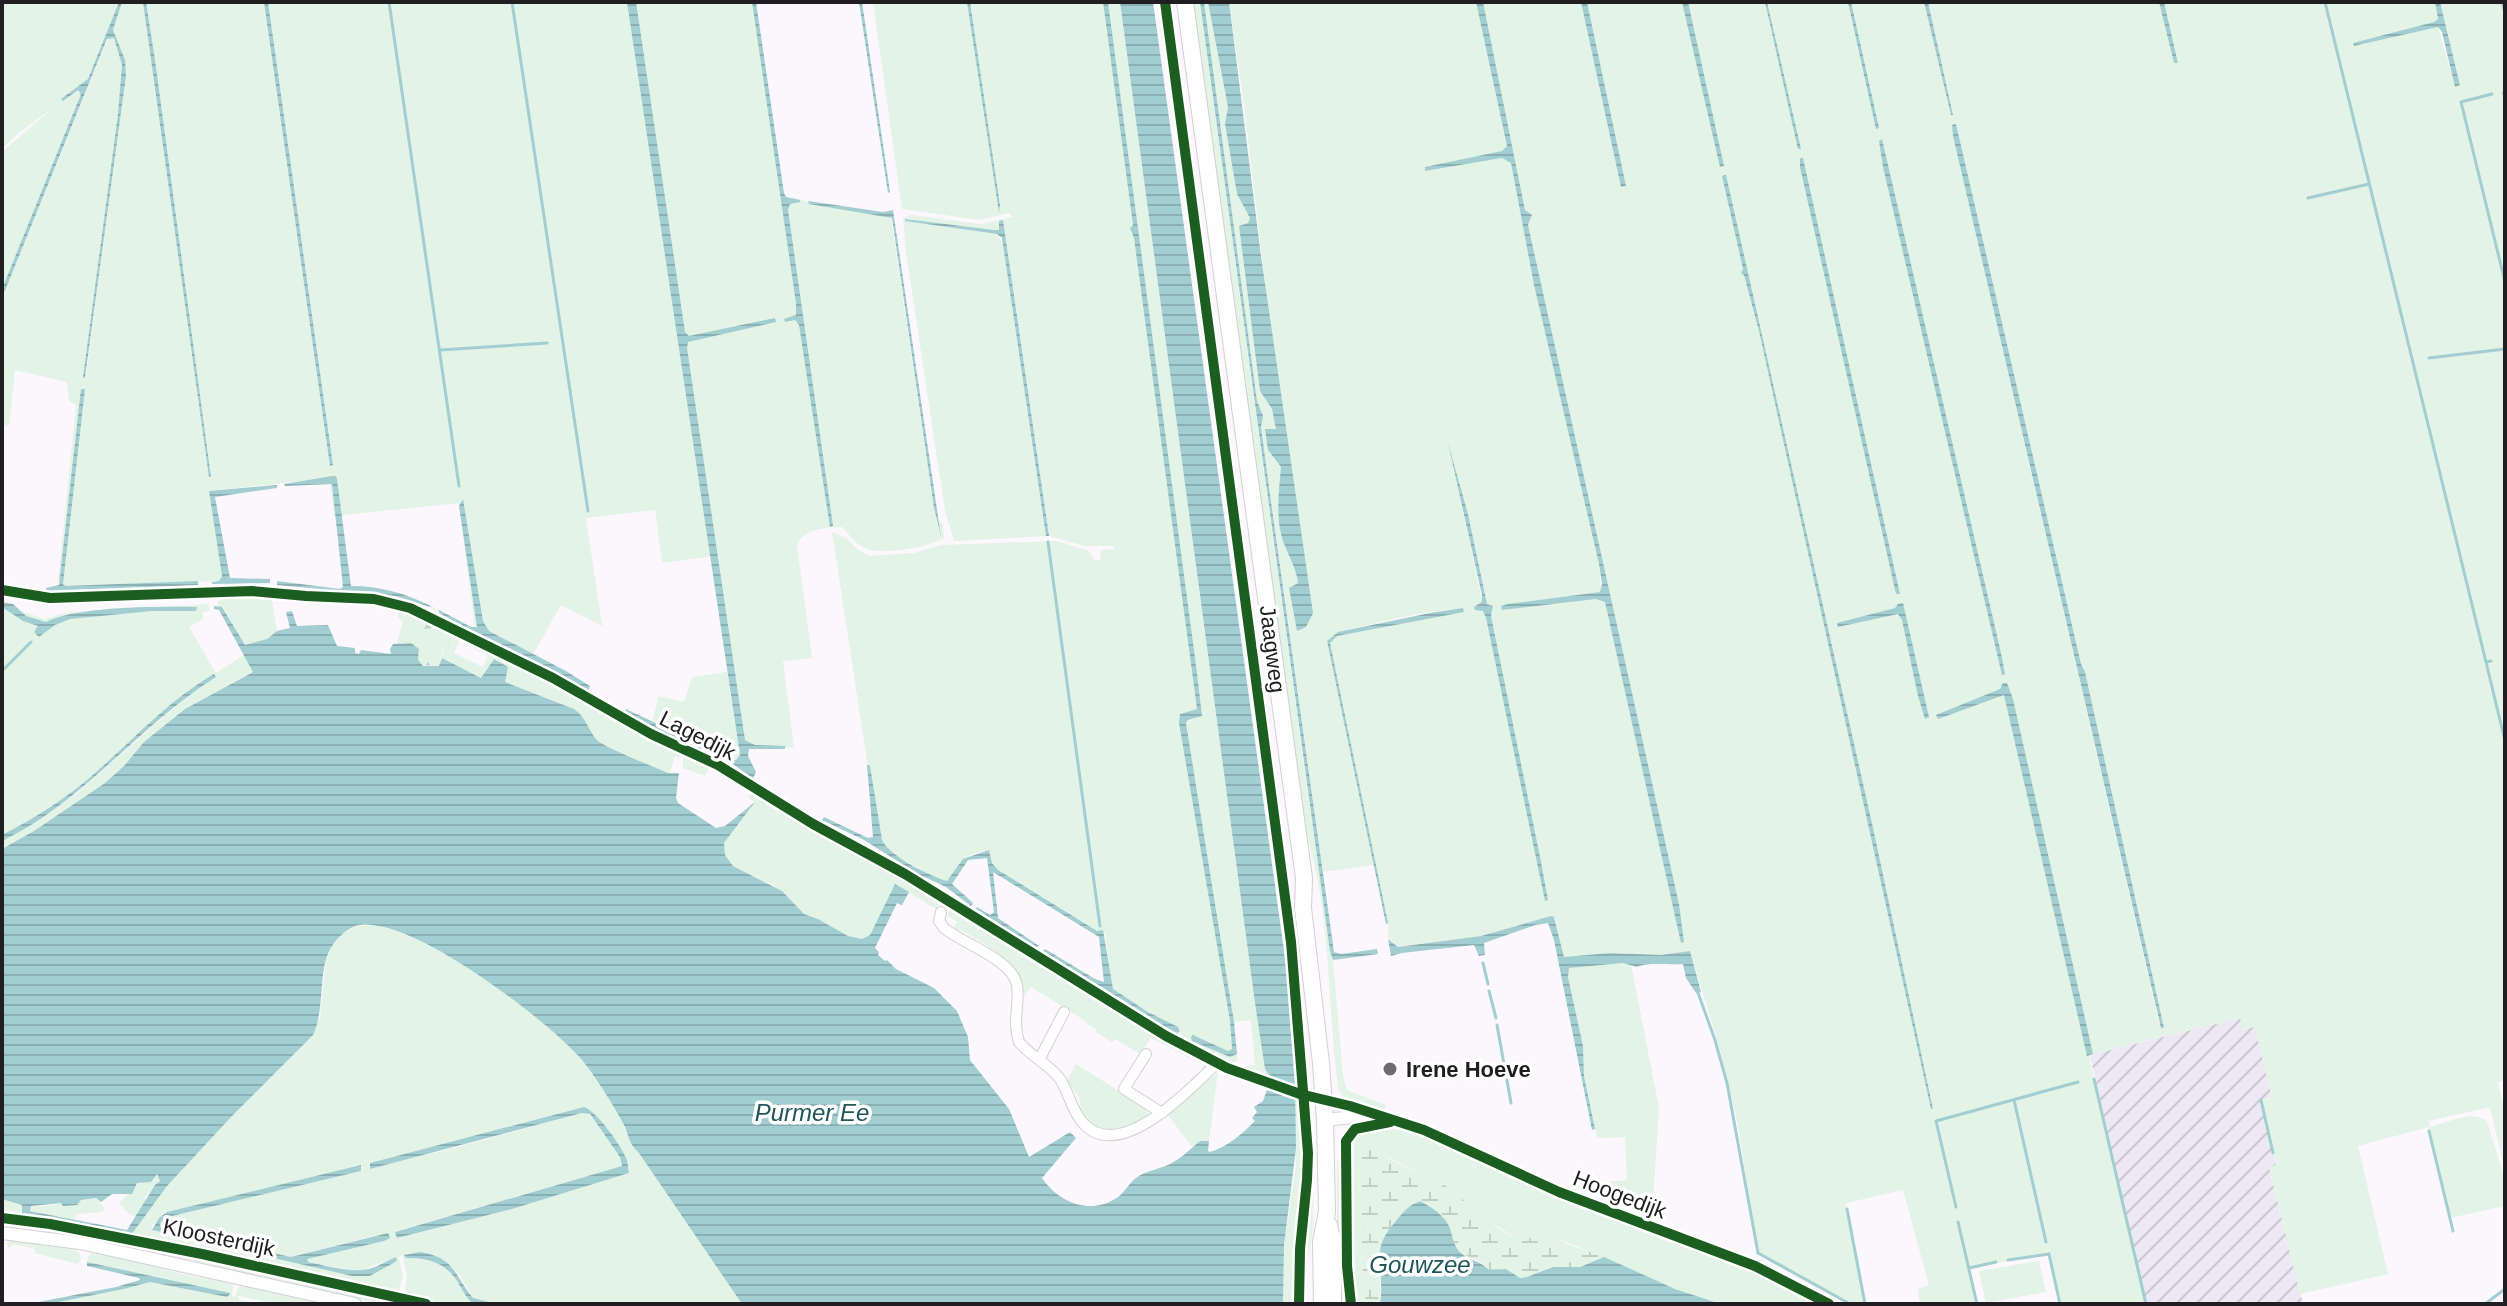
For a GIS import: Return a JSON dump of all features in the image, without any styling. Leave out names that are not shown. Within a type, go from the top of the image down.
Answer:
[{"type":"main road","name":"Jaagweg","points":[[1185,2],[1304,878],[1303,908],[1325,1120],[1327,1212],[1321,1241],[1322,1304]]},
{"type":"main road","points":[[1327,1212],[1333,1246],[1333,1304]]},
{"type":"street","name":"Lagedijk","points":[[2,590],[50,598],[252,591],[374,599],[410,608],[553,678],[629,722],[729,772],[813,824],[905,874],[1157,1031],[1217,1063],[1324,1101]]},
{"type":"street","points":[[941,912],[939,921],[950,934],[1001,963],[1013,975],[1017,985],[1016,1034],[1024,1049],[1059,1078],[1083,1123],[1095,1132],[1110,1136],[1125,1133],[1162,1113],[1217,1063]]},
{"type":"street","points":[[1039,1060],[1064,1012]]},
{"type":"street","points":[[1146,1054],[1124,1089],[1162,1113]]},
{"type":"street","name":"Hoogedijk","points":[[1324,1101],[1350,1106],[1424,1130],[1559,1192],[1755,1266],[1829,1304]]},
{"type":"street","name":"Hoogedijk","points":[[1325,1120],[1372,1115]]},
{"type":"street","name":"Kloosterdijk","points":[[2,1233],[80,1243],[355,1304]]},
{"type":"shaded area","points":[[2240,1018],[2255,1027],[2272,1097],[2261,1100],[2276,1166],[2269,1168],[2303,1304],[2146,1304],[2090,1055]]},
{"type":"green space","points":[[2,2],[119,2],[88,79],[61,99],[78,90],[81,94],[2,289],[2,152],[54,107],[2,148]]},
{"type":"green space","points":[[122,2],[143,2],[211,477],[146,2],[264,2],[330,466],[333,465],[268,2],[754,2],[782,196],[891,218],[934,508],[940,537],[939,520],[943,525],[944,538],[895,551],[875,551],[863,547],[842,527],[816,530],[800,539],[797,545],[812,658],[783,661],[794,748],[755,745],[745,740],[723,593],[713,556],[662,563],[655,510],[586,518],[602,626],[561,605],[531,658],[476,631],[476,636],[430,607],[475,629],[459,503],[334,516],[329,478],[210,491],[222,576],[219,581],[65,586],[58,581],[76,405],[69,401],[67,382],[15,370],[9,425],[2,427],[2,298],[108,39],[114,38],[122,65],[118,114],[83,377],[86,377],[126,76],[113,30]]},
{"type":"green space","points":[[873,2],[967,2],[999,213],[970,2],[1103,2],[1133,225],[1131,233],[1134,237],[1197,709],[1180,714],[1232,1049],[1228,1051],[1193,1035],[1192,1041],[1230,1057],[1237,1054],[1237,1061],[1230,1064],[1163,1031],[1042,955],[1043,951],[1153,1020],[1162,1020],[1112,989],[1105,933],[998,870],[992,863],[989,850],[970,855],[949,886],[880,846],[832,532],[846,538],[869,556],[914,553],[941,545],[1057,541],[1089,551],[1095,561],[1100,560],[1101,550],[1114,549],[1114,546],[1084,546],[1049,536],[1003,220],[999,222],[999,230],[994,230],[906,219],[997,234],[1003,243],[1046,536],[954,541],[945,511],[903,218],[911,215],[981,224],[1012,217],[1010,213],[979,220],[902,209]]},
{"type":"green space","points":[[1108,2],[1120,2],[1256,1010],[1265,1069],[1271,1078],[1244,1069],[1244,1066],[1255,1065],[1251,1020],[1234,1022],[1186,723],[1202,715]]},
{"type":"green space","points":[[1192,2],[1200,2],[1333,960],[1343,1076],[1347,1090],[1386,1105],[1384,1111],[1351,1102],[1338,1087],[1321,899],[1307,837]]},
{"type":"green space","points":[[1204,2],[1208,2],[1228,107],[1225,124],[1237,194],[1250,218],[1248,223],[1239,227],[1260,391],[1275,419],[1268,450],[1281,467],[1279,520],[1297,577],[1298,584],[1289,588],[1297,630],[1306,627],[1229,2],[1476,2],[1507,146],[1503,151],[1426,171],[1502,158],[1511,163],[1534,285],[1599,564],[1601,592],[1501,606],[1502,610],[1596,599],[1605,602],[1681,942],[1679,904],[1528,225],[1532,216],[1525,210],[1483,2],[1581,2],[1621,186],[1626,186],[1587,2],[1924,2],[1953,115],[1928,2],[2159,2],[2174,63],[2178,62],[2164,2],[2435,2],[2438,19],[2434,22],[2353,44],[2438,27],[2455,86],[2460,84],[2440,2],[2505,2],[2505,1080],[2498,1082],[2505,1113],[2505,1171],[2490,1107],[2428,1121],[2430,1127],[2467,1117],[2481,1118],[2487,1122],[2505,1179],[2505,1206],[2450,1218],[2429,1127],[2358,1146],[2388,1274],[2300,1294],[2269,1167],[2276,1165],[2261,1100],[2272,1096],[2255,1027],[2243,1030],[2240,1018],[2093,1054],[2061,920],[2146,1304],[2060,1304],[2048,1254],[1969,1268],[1977,1304],[1920,1304],[1918,1289],[1929,1285],[1903,1190],[1846,1203],[1865,1304],[1850,1304],[1758,1253],[1738,1125],[1719,1046],[1690,951],[1661,955],[1610,953],[1564,957],[1555,918],[1551,916],[1481,936],[1398,947],[1388,937],[1388,926],[1330,643],[1336,636],[1464,611],[1403,617],[1338,632],[1327,641],[1374,865],[1323,872],[1261,427],[1262,416],[1257,401]],"holes":[[[1956,124],[2085,672],[2163,1028],[2160,1027],[1953,136]],[[1453,464],[1468,514],[1487,605],[1493,611],[1491,616],[1546,901]]]},
{"type":"green space","points":[[222,595],[271,595],[277,631],[267,639],[244,645],[223,607],[218,607]]},
{"type":"green space","points":[[209,604],[209,611],[203,612],[203,619],[189,627],[216,673],[244,655],[253,671],[185,709],[144,742],[105,783],[2,849],[2,841],[76,794],[184,699],[216,676],[214,674],[182,696],[73,791],[2,835],[2,605],[45,619],[64,613]]},
{"type":"green space","points":[[399,609],[434,628],[412,630],[412,634],[421,639],[397,643],[403,621],[398,617]]},
{"type":"green space","points":[[425,627],[460,639],[454,653],[483,667],[488,656],[463,643],[466,640],[568,690],[603,713],[710,765],[705,776],[683,768],[683,758],[675,756],[670,773],[603,744],[574,709],[505,682],[508,669],[494,659],[482,678],[442,658],[446,640],[429,653],[419,654],[419,649],[411,643],[420,639],[412,634],[412,630]]},
{"type":"green space","points":[[447,639],[449,645],[443,650],[439,666],[420,665],[419,654],[429,653]]},
{"type":"green space","points":[[727,672],[740,755],[736,760],[653,721],[658,696],[684,702],[692,677]]},
{"type":"green space","points":[[751,790],[942,900],[936,909],[895,884],[870,935],[862,939],[848,936],[804,914],[782,891],[733,866],[725,855],[724,843],[755,802],[748,798]]},
{"type":"green space","points":[[951,908],[1005,939],[1012,948],[1038,960],[1207,1063],[1206,1069],[1192,1082],[1190,1080],[1203,1069],[1203,1065],[1151,1038],[1140,1054],[1115,1039],[1112,1042],[1087,1022],[1031,987],[1023,998],[994,950],[963,931],[953,929],[957,922],[947,915]]},
{"type":"green space","points":[[376,925],[400,933],[459,962],[519,1002],[568,1044],[601,1087],[632,1144],[742,1304],[497,1304],[473,1298],[460,1276],[443,1261],[430,1255],[408,1253],[406,1258],[429,1261],[448,1270],[467,1298],[475,1304],[438,1304],[405,1296],[407,1275],[402,1255],[399,1257],[403,1276],[398,1295],[129,1236],[167,1186],[320,1019],[326,960],[331,947],[356,926]],"holes":[[[584,1107],[596,1115],[615,1139],[627,1160],[629,1173],[512,1209],[398,1238],[396,1231],[622,1166],[620,1157],[589,1114],[582,1113],[439,1152],[370,1163]],[[362,1166],[361,1171],[168,1217],[160,1226],[291,1257],[384,1233],[307,1259],[307,1262],[362,1270],[396,1257],[397,1261],[370,1276],[352,1276],[152,1230],[164,1213]]]},
{"type":"green space","points":[[1631,964],[1659,1108],[1652,1215],[1596,1195],[1596,1183],[1627,1180],[1625,1137],[1597,1138],[1584,1076],[1583,1046],[1568,977],[1569,968]]},
{"type":"green space","points":[[1076,1064],[1143,1106],[1148,1113],[1146,1118],[1113,1130],[1096,1128],[1089,1123],[1082,1113],[1078,1096],[1067,1081]]},
{"type":"green space","points":[[1218,1072],[1209,1141],[1200,1141],[1192,1147],[1168,1115]]},
{"type":"green space","points":[[1295,1097],[1303,1104],[1305,1169],[1297,1286],[1293,1286],[1293,1301],[1297,1304],[1283,1304],[1284,1245],[1296,1166]]},
{"type":"green space","points":[[1385,1127],[1407,1129],[1751,1269],[1793,1290],[1811,1304],[1721,1304],[1675,1289],[1572,1244],[1553,1239],[1515,1237],[1485,1219],[1450,1188],[1387,1157],[1359,1162],[1361,1255],[1366,1304],[1354,1304],[1348,1233],[1347,1147],[1357,1132]]},
{"type":"green space","points":[[1372,1142],[1381,1146],[1387,1158],[1450,1188],[1504,1232],[1515,1237],[1553,1239],[1604,1257],[1580,1267],[1553,1268],[1520,1278],[1506,1269],[1489,1270],[1483,1263],[1460,1253],[1448,1224],[1420,1201],[1405,1211],[1387,1237],[1379,1265],[1380,1304],[1366,1304],[1361,1255],[1359,1162],[1360,1150]]},
{"type":"green space","points":[[1312,1160],[1313,1228],[1309,1257],[1307,1229]]},
{"type":"green space","points":[[1337,1160],[1342,1160],[1343,1239],[1349,1304],[1342,1304],[1337,1240]]},
{"type":"green space","points":[[157,1174],[160,1181],[144,1198],[146,1200],[136,1217],[129,1214],[119,1203],[132,1194],[137,1183]]},
{"type":"green space","points":[[96,1198],[105,1209],[102,1212],[77,1214],[74,1219],[30,1211],[30,1206]]},
{"type":"green space","points":[[2,1199],[22,1205],[21,1217],[2,1215]]},
{"type":"green space","points":[[77,1231],[393,1299],[396,1303],[380,1304],[76,1234]]},
{"type":"green space","points":[[11,1240],[76,1250],[81,1260],[78,1264],[14,1244],[8,1249],[7,1242]]},
{"type":"green space","points":[[92,1253],[230,1282],[232,1296],[235,1297],[238,1288],[246,1285],[312,1300],[314,1304],[279,1304],[239,1296],[238,1299],[258,1304],[48,1304],[150,1282],[227,1297],[229,1293],[87,1262]]},
{"type":"green space","points":[[2039,1261],[2046,1292],[1986,1303],[1979,1271]]},
{"type":"water","points":[[119,2],[122,2],[113,30],[125,60],[126,76],[85,378],[118,114],[122,65],[114,38],[107,39],[2,298],[2,289],[81,94],[78,90],[63,101],[61,99],[88,79]]},
{"type":"water","points":[[143,2],[146,2],[155,60],[211,477],[209,477]]},
{"type":"water","points":[[264,2],[268,2],[333,465],[330,466]]},
{"type":"water","points":[[627,2],[636,2],[685,332],[689,336],[775,318],[776,322],[688,342],[687,348],[745,740],[755,745],[785,746],[785,749],[749,749],[748,756],[756,772],[753,779],[733,764],[694,749],[625,711],[734,760],[740,755]]},
{"type":"water","points":[[752,2],[756,2],[784,193],[786,197],[800,200],[790,204],[788,210],[833,526],[830,527],[799,325],[795,320],[785,322],[784,319],[796,315],[796,303]]},
{"type":"water","points":[[859,2],[862,2],[888,193]]},
{"type":"water","points":[[967,2],[970,2],[999,213]]},
{"type":"water","points":[[1103,2],[1108,2],[1197,673],[1202,716],[1186,723],[1234,1022],[1237,1054],[1230,1057],[1192,1041],[1191,1037],[1193,1035],[1228,1051],[1232,1049],[1230,1021],[1179,723],[1180,714],[1197,709],[1134,238],[1130,228],[1133,225]]},
{"type":"water","name":"Purmer Ee","points":[[1120,2],[1153,2],[1289,987],[1296,1148],[1284,1245],[1283,1304],[742,1304],[630,1141],[616,1111],[582,1060],[540,1021],[475,973],[407,935],[378,926],[355,926],[334,943],[327,955],[313,1035],[167,1186],[131,1235],[22,1216],[22,1205],[2,1199],[2,849],[105,783],[144,742],[185,709],[253,672],[214,606],[222,607],[245,645],[290,628],[286,612],[292,611],[297,626],[328,625],[337,646],[355,648],[355,653],[359,654],[361,650],[391,654],[393,644],[411,643],[419,649],[418,660],[423,666],[439,666],[442,658],[481,678],[494,659],[508,667],[505,682],[574,709],[602,744],[668,773],[679,773],[678,803],[716,828],[725,826],[755,802],[724,843],[725,855],[733,866],[782,891],[804,914],[848,936],[862,939],[870,935],[895,884],[909,892],[902,905],[897,903],[875,948],[878,955],[896,969],[934,988],[957,1011],[968,1037],[970,1060],[1009,1109],[1029,1157],[1070,1132],[1076,1138],[1042,1178],[1057,1194],[1076,1204],[1097,1206],[1108,1203],[1136,1178],[1174,1162],[1200,1141],[1209,1141],[1208,1151],[1216,1150],[1234,1140],[1255,1121],[1252,1118],[1257,1112],[1254,1107],[1263,1101],[1271,1078],[1265,1069]],"holes":[[[157,1174],[160,1181],[127,1230],[30,1211],[31,1206],[77,1205],[81,1200],[96,1198],[101,1202],[112,1194],[132,1194],[137,1183],[151,1182]]]},
{"type":"water","points":[[1200,2],[1204,2],[1257,401],[1263,416],[1261,427],[1334,952],[1341,954],[1377,949],[1378,954],[1333,960],[1330,951]]},
{"type":"water","points":[[1208,2],[1229,2],[1261,256],[1313,613],[1306,627],[1297,631],[1289,588],[1298,583],[1279,526],[1281,467],[1268,450],[1265,429],[1276,429],[1272,409],[1260,391],[1239,226],[1248,223],[1250,218],[1237,194],[1225,124],[1228,107]]},
{"type":"water","points":[[1476,2],[1483,2],[1525,210],[1532,215],[1528,225],[1679,904],[1684,942],[1681,943],[1605,602],[1596,599],[1502,610],[1501,606],[1600,592],[1602,584],[1534,285],[1511,163],[1502,158],[1425,171],[1425,167],[1502,151],[1507,146]]},
{"type":"water","points":[[1581,2],[1587,2],[1626,186],[1621,187]]},
{"type":"water","points":[[1682,2],[1688,2],[1724,166],[1720,167]]},
{"type":"water","points":[[1767,2],[1801,149],[1798,149]]},
{"type":"water","points":[[1848,2],[1851,2],[1879,128],[1876,129]]},
{"type":"water","points":[[1924,2],[1928,2],[1953,115],[1951,115]]},
{"type":"water","points":[[2159,2],[2164,2],[2178,63],[2174,63]]},
{"type":"water","points":[[2435,2],[2440,2],[2460,85],[2455,87],[2442,32],[2438,27],[2354,46],[2353,43],[2434,22],[2438,19]]},
{"type":"water","points":[[1956,124],[2085,672],[2164,1028],[2161,1028],[1953,136],[1952,125]]},
{"type":"water","points":[[1882,139],[2001,653],[2005,674],[2002,675],[1883,167],[1879,141]]},
{"type":"water","points":[[1800,158],[1803,158],[1900,594],[1896,594]]},
{"type":"water","points":[[1726,175],[1933,1109],[1759,331],[1741,273],[1743,269],[1722,176]]},
{"type":"water","points":[[808,201],[883,212],[893,210],[941,537],[934,508],[892,218],[809,204]]},
{"type":"water","points":[[905,219],[994,230],[999,230],[999,221],[1003,220],[1049,536],[1046,536],[1002,238],[997,234]]},
{"type":"water","points":[[81,389],[85,389],[63,584],[198,581],[198,585],[47,591],[46,588],[59,585]]},
{"type":"water","points":[[1448,443],[1468,514],[1487,604],[1493,606],[1491,616],[1541,862],[1548,900],[1545,901],[1486,618],[1483,611],[1474,607],[1482,602],[1482,595]]},
{"type":"water","points":[[332,476],[337,479],[351,586],[392,591],[430,607],[395,596],[277,585],[277,581],[343,587],[332,484],[284,484]]},
{"type":"water","points":[[277,485],[277,488],[215,497],[230,578],[270,579],[270,583],[212,584],[222,576],[209,491]]},
{"type":"water","points":[[463,499],[483,621],[489,631],[566,671],[590,686],[588,692],[439,613],[439,610],[471,627],[477,627],[459,506]]},
{"type":"water","points":[[2,602],[13,604],[26,616],[46,622],[97,610],[197,607],[196,611],[152,611],[70,619],[39,637],[34,632],[38,626],[23,621],[2,607]]},
{"type":"water","points":[[1903,603],[1929,717],[1925,719],[1898,614],[1838,627],[1837,623],[1895,608]]},
{"type":"water","points":[[1463,608],[1464,612],[1337,636],[1330,643],[1386,924],[1327,641],[1338,632]]},
{"type":"water","points":[[214,674],[216,677],[162,717],[60,805],[2,841],[2,835],[39,815],[73,791],[167,708]]},
{"type":"water","points":[[2003,683],[2007,683],[2013,699],[2093,1054],[2087,1056],[2004,695],[1938,719],[1936,715],[2000,689]]},
{"type":"water","points":[[867,765],[870,766],[882,840],[901,859],[947,881],[963,859],[989,850],[992,863],[998,870],[1097,931],[1103,930],[1113,989],[1178,1027],[1180,1032],[1176,1033],[1043,951],[1045,949],[1104,982],[1099,937],[993,872],[998,918],[1039,946],[1037,948],[976,909],[990,915],[994,912],[987,858],[968,860],[952,884],[973,903],[971,906],[946,887],[822,820],[824,817],[868,838],[873,837]]},
{"type":"water","points":[[1554,917],[1564,957],[1610,953],[1661,955],[1690,951],[1701,992],[1696,993],[1686,978],[1683,964],[1637,967],[1623,963],[1569,968],[1568,977],[1583,1046],[1584,1076],[1595,1129],[1592,1130],[1548,923],[1484,943],[1485,955],[1479,956],[1474,945],[1391,956],[1388,939],[1398,947],[1481,936]]},
{"type":"water","points":[[584,1107],[596,1115],[615,1139],[627,1160],[629,1173],[512,1209],[397,1238],[395,1232],[622,1166],[620,1157],[590,1114],[582,1113],[370,1169],[370,1163]]},
{"type":"water","points":[[361,1165],[361,1171],[168,1217],[160,1226],[291,1257],[388,1233],[390,1238],[384,1241],[307,1259],[308,1262],[356,1270],[372,1268],[396,1257],[397,1261],[370,1276],[352,1276],[152,1230],[167,1212]]},
{"type":"water","name":"Gouwzee","points":[[1420,1201],[1446,1222],[1459,1251],[1489,1270],[1506,1269],[1520,1278],[1553,1267],[1580,1267],[1604,1257],[1675,1289],[1721,1304],[1380,1304],[1382,1242],[1404,1212]]},
{"type":"water","points":[[419,1252],[431,1254],[447,1263],[473,1298],[497,1304],[472,1303],[447,1269],[435,1262],[406,1258],[404,1255]]},
{"type":"water","points":[[87,1262],[230,1294],[227,1297],[150,1282],[48,1304],[28,1304],[140,1280],[87,1266]]},
{"type":"waterway","points":[[389,2],[459,486]]},
{"type":"waterway","points":[[512,2],[588,511]]},
{"type":"waterway","points":[[2325,2],[2486,662]]},
{"type":"waterway","points":[[2502,2],[2505,13]]},
{"type":"waterway","points":[[2492,94],[2461,102],[2505,282]]},
{"type":"waterway","points":[[2308,198],[2369,184]]},
{"type":"waterway","points":[[440,350],[547,343]]},
{"type":"waterway","points":[[2429,358],[2505,349]]},
{"type":"waterway","points":[[1048,542],[1100,926]]},
{"type":"waterway","points":[[2,671],[31,642]]},
{"type":"waterway","points":[[2491,661],[2486,662],[2505,741]]},
{"type":"waterway","points":[[1483,963],[1488,984]]},
{"type":"waterway","points":[[1697,990],[1727,1083],[1758,1253],[1850,1304]]},
{"type":"waterway","points":[[1489,991],[1496,1018]]},
{"type":"waterway","points":[[1497,1025],[1511,1103]]},
{"type":"waterway","points":[[2094,1079],[2146,1304]]},
{"type":"waterway","points":[[1956,1207],[1936,1121],[2078,1082]]},
{"type":"waterway","points":[[2014,1100],[2046,1242]]},
{"type":"waterway","points":[[2261,1100],[2273,1153]]},
{"type":"waterway","points":[[2429,1131],[2453,1231]]},
{"type":"waterway","points":[[1847,1209],[1865,1304]]},
{"type":"waterway","points":[[1958,1222],[1977,1304]]},
{"type":"waterway","points":[[2008,1260],[2049,1254],[2060,1304]]},
{"type":"waterway","points":[[1969,1268],[1996,1262]]},
{"type":"waterway","points":[[2485,1304],[2505,1289]]},
{"type":"cycle path","points":[[1165,2],[1291,942],[1308,1153],[1299,1304]]},
{"type":"cycle path","points":[[2,590],[50,598],[252,591],[374,599],[410,608],[553,678],[651,734],[718,765],[813,824],[905,874],[1166,1036],[1227,1068],[1300,1094],[1350,1106],[1424,1130],[1559,1192],[1755,1266],[1829,1304]]},
{"type":"cycle path","points":[[1351,1304],[1347,1266],[1346,1141],[1355,1129],[1390,1122]]},
{"type":"cycle path","points":[[2,1218],[50,1224],[202,1254],[426,1304]]},
{"type":"place","name":"Irene Hoeve","points":[[1390,1069]]}]
